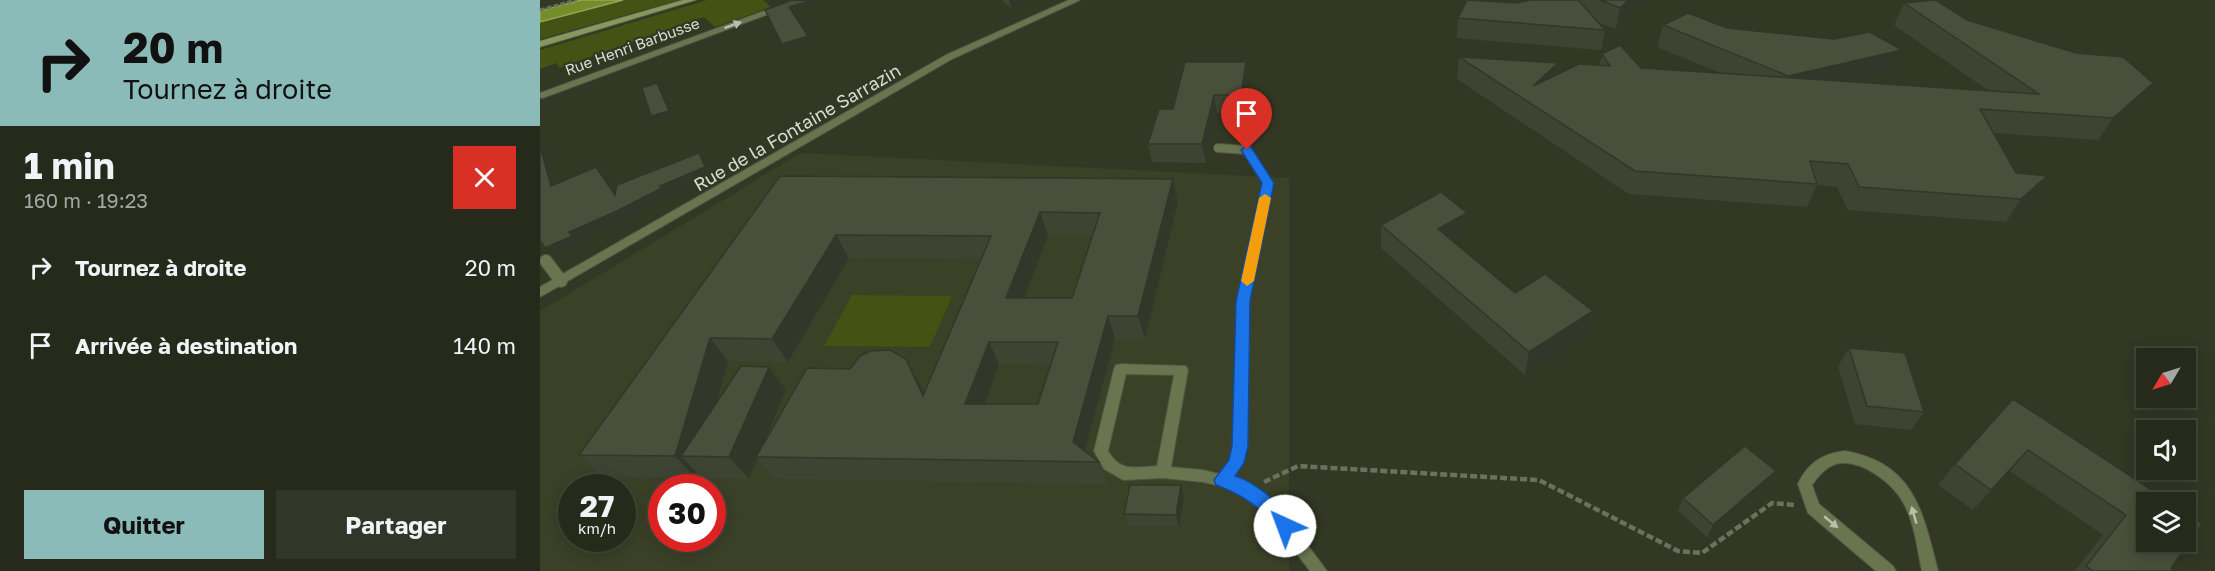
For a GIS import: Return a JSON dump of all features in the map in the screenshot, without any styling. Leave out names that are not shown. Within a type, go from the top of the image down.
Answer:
[{"type":"main road","points":[[540,44],[692,0]]},
{"type":"street","name":"Rue Henri Barbusse","points":[[540,96],[802,0]]},
{"type":"street","name":"Rue de la Fontaine Sarrazin","points":[[540,293],[815,137],[949,57],[1076,0]]},
{"type":"street","points":[[1163,472],[1181,370],[1121,369],[1101,451],[1109,465],[1123,474],[1163,472],[1238,484],[1274,512],[1319,571]]},
{"type":"street","points":[[1888,571],[1813,507],[1805,484],[1813,470],[1838,457],[1868,464],[1895,479],[1910,500],[1930,571]]},
{"type":"lane","points":[[1218,148],[1247,150],[1268,183],[1243,301],[1240,446],[1236,463],[1222,480]]},
{"type":"lane","points":[[546,261],[561,281]]},
{"type":"path","points":[[540,10],[576,0]]},
{"type":"path","points":[[1246,490],[1298,466],[1539,480],[1678,551],[1702,553],[1772,502],[1813,507]]},
{"type":"shaded area","points":[[581,0],[623,0],[540,22],[540,11]]},
{"type":"shaded area","points":[[623,0],[679,0],[540,39],[540,22]]},
{"type":"shaded area","points":[[707,0],[763,0],[771,7],[715,27],[704,17],[559,68],[557,63],[540,69],[540,50]]},
{"type":"shaded area","points":[[801,153],[1289,178],[1289,571],[540,571],[540,311]]},
{"type":"shaded area","points":[[852,295],[952,296],[930,347],[824,346]]},
{"type":"building","points":[[792,0],[811,1],[789,7],[808,36],[782,44],[765,10]]},
{"type":"building","points":[[1467,0],[1516,3],[1531,0],[1578,0],[1605,30],[1458,18]]},
{"type":"building","points":[[1600,0],[1629,0],[1620,8]]},
{"type":"building","points":[[1936,0],[1967,20],[2076,53],[2123,57],[2153,83],[2113,118],[1980,109],[2016,173],[2047,176],[2021,199],[1859,187],[1848,164],[1810,161],[1817,184],[1635,171],[1459,57],[1558,63],[1533,86],[1579,64],[1610,66],[1602,54],[1620,45],[1641,68],[2039,94],[1904,3]]},
{"type":"building","points":[[1688,13],[1727,28],[1834,39],[1870,32],[1902,50],[1788,76],[1663,25]]},
{"type":"building","points":[[1185,62],[1246,62],[1241,95],[1214,95],[1202,144],[1148,144],[1159,109],[1173,109]]},
{"type":"building","points":[[657,83],[669,111],[651,116],[642,88]]},
{"type":"building","points":[[540,150],[551,186],[596,167],[615,195],[617,185],[699,153],[705,167],[660,186],[662,188],[617,211],[569,232],[572,236],[545,248],[540,240]]},
{"type":"building","points":[[780,176],[1173,179],[1138,316],[1108,316],[1073,442],[1099,462],[756,457],[807,368],[850,369],[860,356],[870,351],[890,350],[906,359],[923,396],[991,236],[836,235],[772,339],[710,338],[675,456],[579,455]],"holes":[[[1040,212],[1100,213],[1072,298],[1006,298]],[[989,342],[1058,342],[1038,404],[965,404]]]},
{"type":"building","points":[[1441,192],[1467,213],[1438,229],[1515,293],[1545,274],[1593,311],[1529,352],[1381,225]]},
{"type":"building","points":[[1849,348],[1905,353],[1924,412],[1867,406]]},
{"type":"building","points":[[741,366],[769,367],[729,457],[681,456]]},
{"type":"building","points":[[2013,399],[2155,492],[2136,492],[2136,552],[2182,552],[2171,568],[2175,571],[2093,571],[2086,566],[2126,515],[2028,450],[1991,490],[1955,464]]},
{"type":"building","points":[[1745,446],[1776,471],[1713,525],[1683,498]]},
{"type":"building","points":[[1130,485],[1181,485],[1176,515],[1124,514]]},
{"type":"building","points":[[2196,520],[2202,524],[2196,533]]},
{"type":"slow traffic","points":[[1247,281],[1265,198]]},
{"type":"route","points":[[1247,150],[1268,183],[1243,301],[1240,446],[1236,463],[1222,480],[1238,484],[1274,512],[1285,526]]}]
